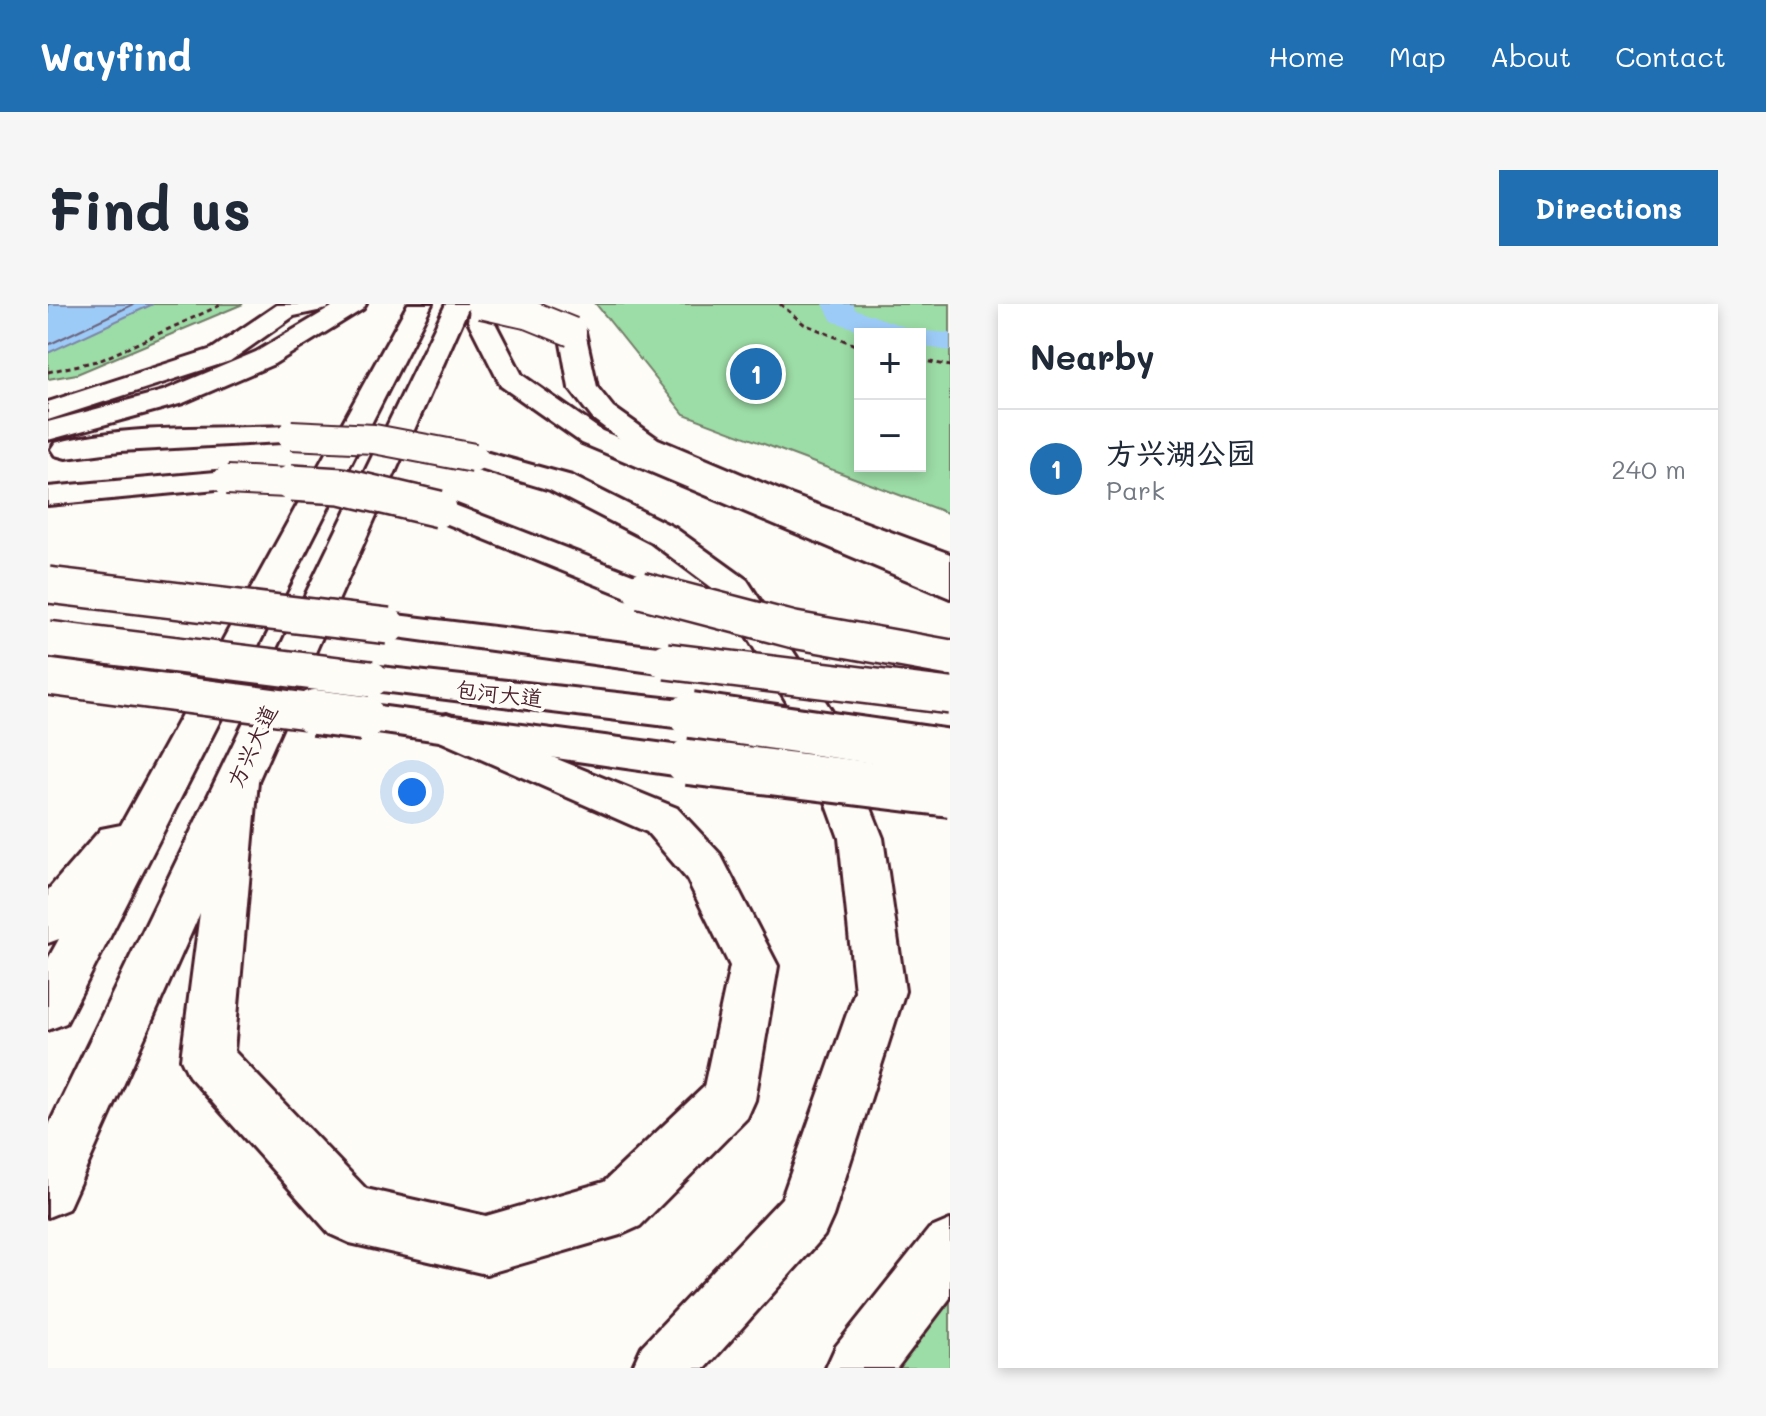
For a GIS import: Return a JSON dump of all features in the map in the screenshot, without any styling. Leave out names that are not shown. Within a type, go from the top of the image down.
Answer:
[{"type":"main road","points":[[48,411],[221,355],[286,310],[318,304]]},
{"type":"main road","points":[[48,431],[186,392],[265,358],[354,304]]},
{"type":"main road","points":[[48,1007],[420,304]]},
{"type":"main road","name":"方兴大道","points":[[48,1189],[458,304]]},
{"type":"main road","points":[[950,566],[780,502],[647,445],[603,413],[583,388],[572,332],[530,315],[482,304],[481,321],[511,380],[592,437],[950,587]]},
{"type":"main road","points":[[48,451],[120,442],[291,435],[374,439],[474,458],[561,483],[663,535],[735,588],[813,713],[861,838],[880,991],[804,1216],[664,1368]]},
{"type":"main road","points":[[48,496],[227,480],[341,486],[439,509],[641,590],[710,611],[803,633],[950,658]]},
{"type":"main road","points":[[48,585],[950,696]]},
{"type":"main road","name":"包河大道","points":[[48,639],[691,715],[950,752]]},
{"type":"main road","points":[[50,678],[950,794]]},
{"type":"main road","points":[[238,776],[207,1059],[350,1214],[486,1245],[620,1206],[728,1100],[754,966],[704,867],[662,820],[447,728]]},
{"type":"main road","points":[[48,923],[175,772]]},
{"type":"main road","points":[[858,1368],[950,1250]]},
{"type":"path","points":[[211,304],[216,307]]},
{"type":"path","points":[[48,372],[101,360],[223,304]]},
{"type":"path","points":[[780,304],[804,324],[854,345]]},
{"type":"path","points":[[926,361],[950,366]]},
{"type":"green space","points":[[48,304],[243,304],[77,374],[48,379]]},
{"type":"green space","points":[[596,304],[950,304],[950,514],[684,414]]},
{"type":"green space","points":[[950,1250],[950,1368],[858,1368]]},
{"type":"water","points":[[48,304],[153,304],[48,353]]},
{"type":"waterway","points":[[838,304],[842,315],[882,328]]},
{"type":"waterway","points":[[926,338],[950,342]]},
{"type":"place","name":"方兴湖公园","points":[[756,374]]}]
